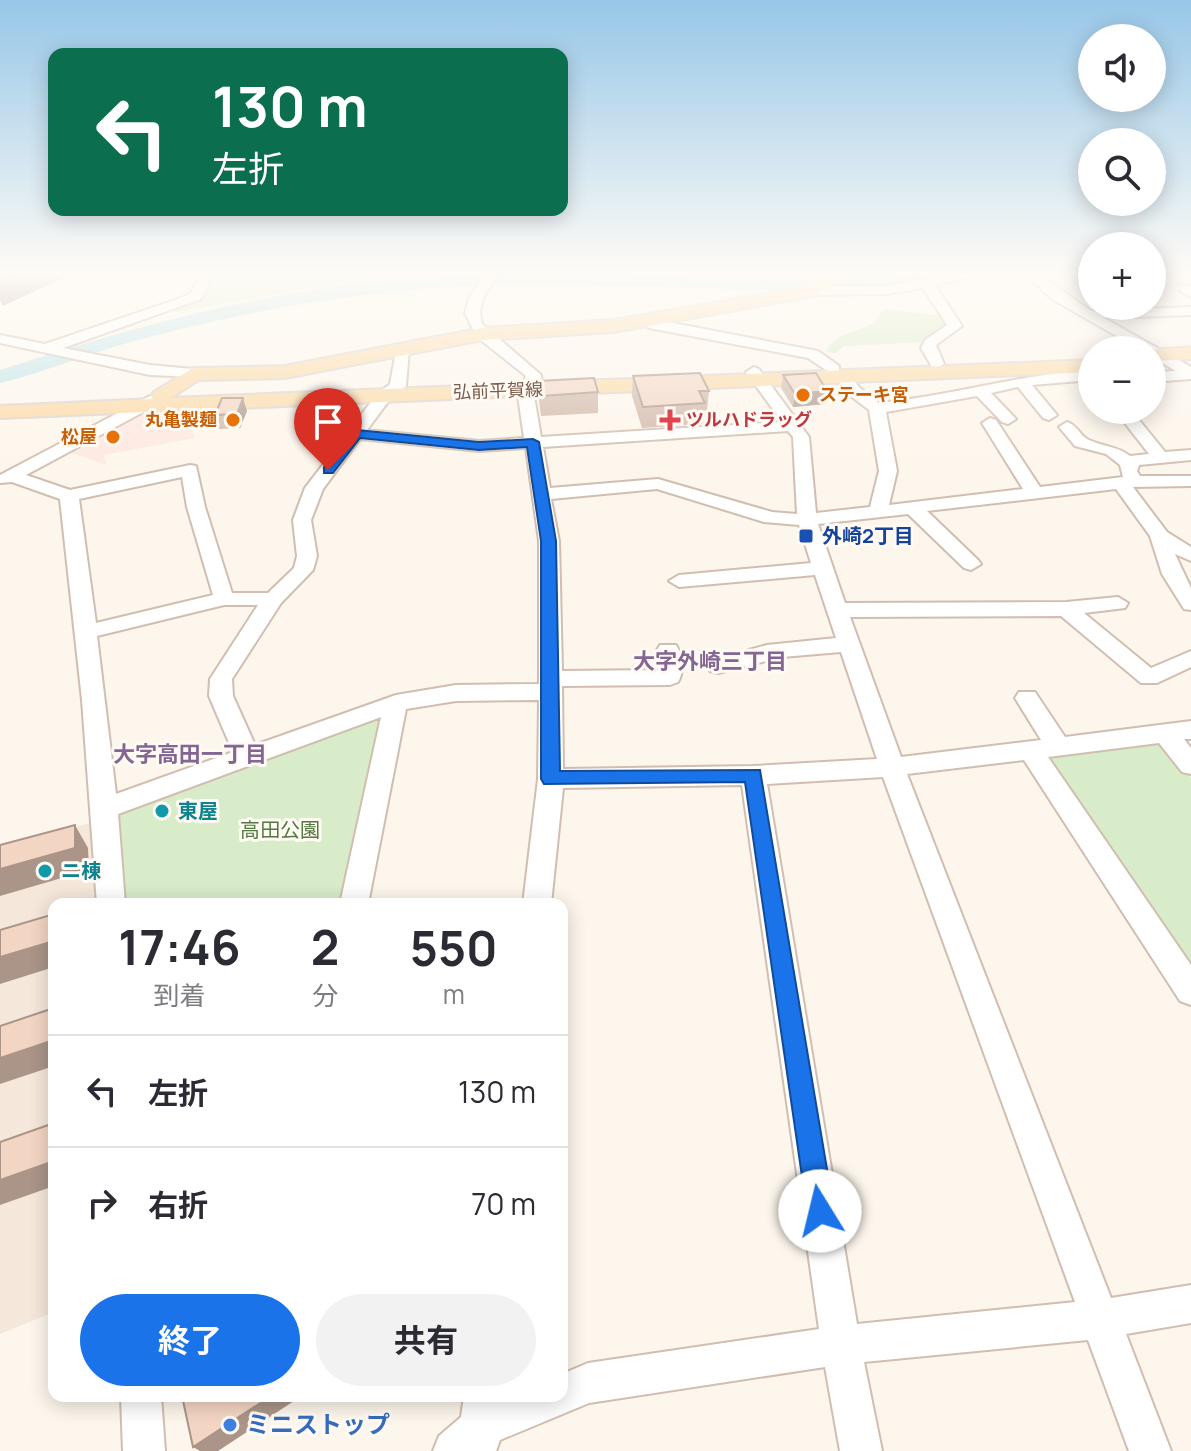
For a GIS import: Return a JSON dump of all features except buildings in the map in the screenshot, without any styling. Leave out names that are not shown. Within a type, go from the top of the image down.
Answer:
[{"type":"main road","points":[[161,396],[193,374],[285,372],[441,342]]},
{"type":"main road","points":[[1166,356],[1191,353]]},
{"type":"main road","name":"弘前平賀線","points":[[838,373],[937,364],[1078,358]]},
{"type":"main road","name":"弘前平賀線","points":[[0,412],[532,385],[1078,366]]},
{"type":"main road","name":"弘前平賀線","points":[[0,402],[391,391]]},
{"type":"street","points":[[12,342],[81,357],[193,374]]},
{"type":"street","points":[[50,350],[73,342]]},
{"type":"street","points":[[492,342],[532,372],[532,385],[526,396],[549,541],[551,779],[538,898]]},
{"type":"street","points":[[746,342],[813,354],[876,408],[888,471],[878,513]]},
{"type":"street","points":[[932,342],[928,348],[937,364]]},
{"type":"street","points":[[247,755],[221,696],[221,679],[273,599],[303,570],[307,556],[302,520],[314,488],[391,391],[402,349]]},
{"type":"street","points":[[1166,360],[1191,374]]},
{"type":"street","points":[[1166,376],[1191,374]]},
{"type":"street","points":[[876,408],[909,405],[1052,376],[1078,375]]},
{"type":"street","points":[[757,376],[794,426],[804,450],[807,520],[822,568],[892,767],[1150,1451]]},
{"type":"street","points":[[1023,384],[1049,415]]},
{"type":"street","points":[[980,390],[1008,419]]},
{"type":"street","points":[[6,479],[161,396]]},
{"type":"street","points":[[990,423],[1035,493]]},
{"type":"street","points":[[1134,424],[1161,458]]},
{"type":"street","points":[[357,434],[479,446],[794,426]]},
{"type":"street","points":[[1067,427],[1081,442],[1112,450],[1160,536],[1172,574],[1191,604]]},
{"type":"street","points":[[1128,476],[1135,460],[1191,455]]},
{"type":"street","points":[[6,479],[69,496],[190,470],[196,507],[224,599]]},
{"type":"street","points":[[542,494],[658,484],[771,518],[807,520],[1035,493],[1128,476],[1191,481]]},
{"type":"street","points":[[69,496],[87,632],[111,898]]},
{"type":"street","points":[[913,508],[971,564]]},
{"type":"street","points":[[1160,536],[1191,555]]},
{"type":"street","points":[[679,581],[822,568]]},
{"type":"street","points":[[87,632],[224,599],[273,599]]},
{"type":"street","points":[[837,610],[1066,609],[1118,603]]},
{"type":"street","points":[[1066,609],[1149,678],[1191,658]]},
{"type":"street","points":[[718,666],[758,652],[849,645]]},
{"type":"street","points":[[105,808],[396,703],[456,693],[670,677],[668,650]]},
{"type":"street","points":[[1027,698],[1044,748],[1191,991]]},
{"type":"street","points":[[355,898],[396,703]]},
{"type":"street","points":[[551,779],[753,775],[892,767],[1191,730]]},
{"type":"street","points":[[1165,733],[1191,765]]},
{"type":"street","points":[[753,775],[841,1345],[861,1451]]},
{"type":"street","points":[[568,1391],[588,1383],[841,1345],[1101,1319],[1191,1304]]},
{"type":"street","points":[[141,1402],[144,1451]]},
{"type":"street","points":[[474,1432],[543,1402]]},
{"type":"shaded area","points":[[195,411],[191,428],[194,438],[104,455],[106,465],[66,451],[135,414]]},
{"type":"shaded area","points":[[93,822],[97,898],[48,898],[48,1314],[0,1334],[0,848]]},
{"type":"green space","points":[[833,342],[927,342],[844,346],[836,353],[826,352]]},
{"type":"green space","name":"高田公園","points":[[387,711],[342,898],[121,898],[114,811]]},
{"type":"green space","points":[[1161,741],[1191,778],[1191,972],[1044,756]]},
{"type":"waterway","points":[[0,377],[109,342]]},
{"type":"place","name":"ステーキ宮","points":[[803,395]]},
{"type":"place","name":"丸亀製麺","points":[[233,420]]},
{"type":"place","name":"ツルハドラッグ","points":[[670,420]]},
{"type":"place","name":"松屋","points":[[113,437]]},
{"type":"place","name":"外崎2丁目","points":[[806,536]]},
{"type":"place","name":"東屋","points":[[162,811]]},
{"type":"place","name":"ニ棟","points":[[45,871]]},
{"type":"place","name":"ミニストップ","points":[[230,1425]]},
{"type":"district","name":"大字外崎三丁目","points":[[710,661]]},
{"type":"district","name":"大字高田一丁目","points":[[190,754]]},
{"type":"route","points":[[328,470],[357,434],[479,446],[533,442],[549,541],[551,779],[753,775],[820,1211]]}]
